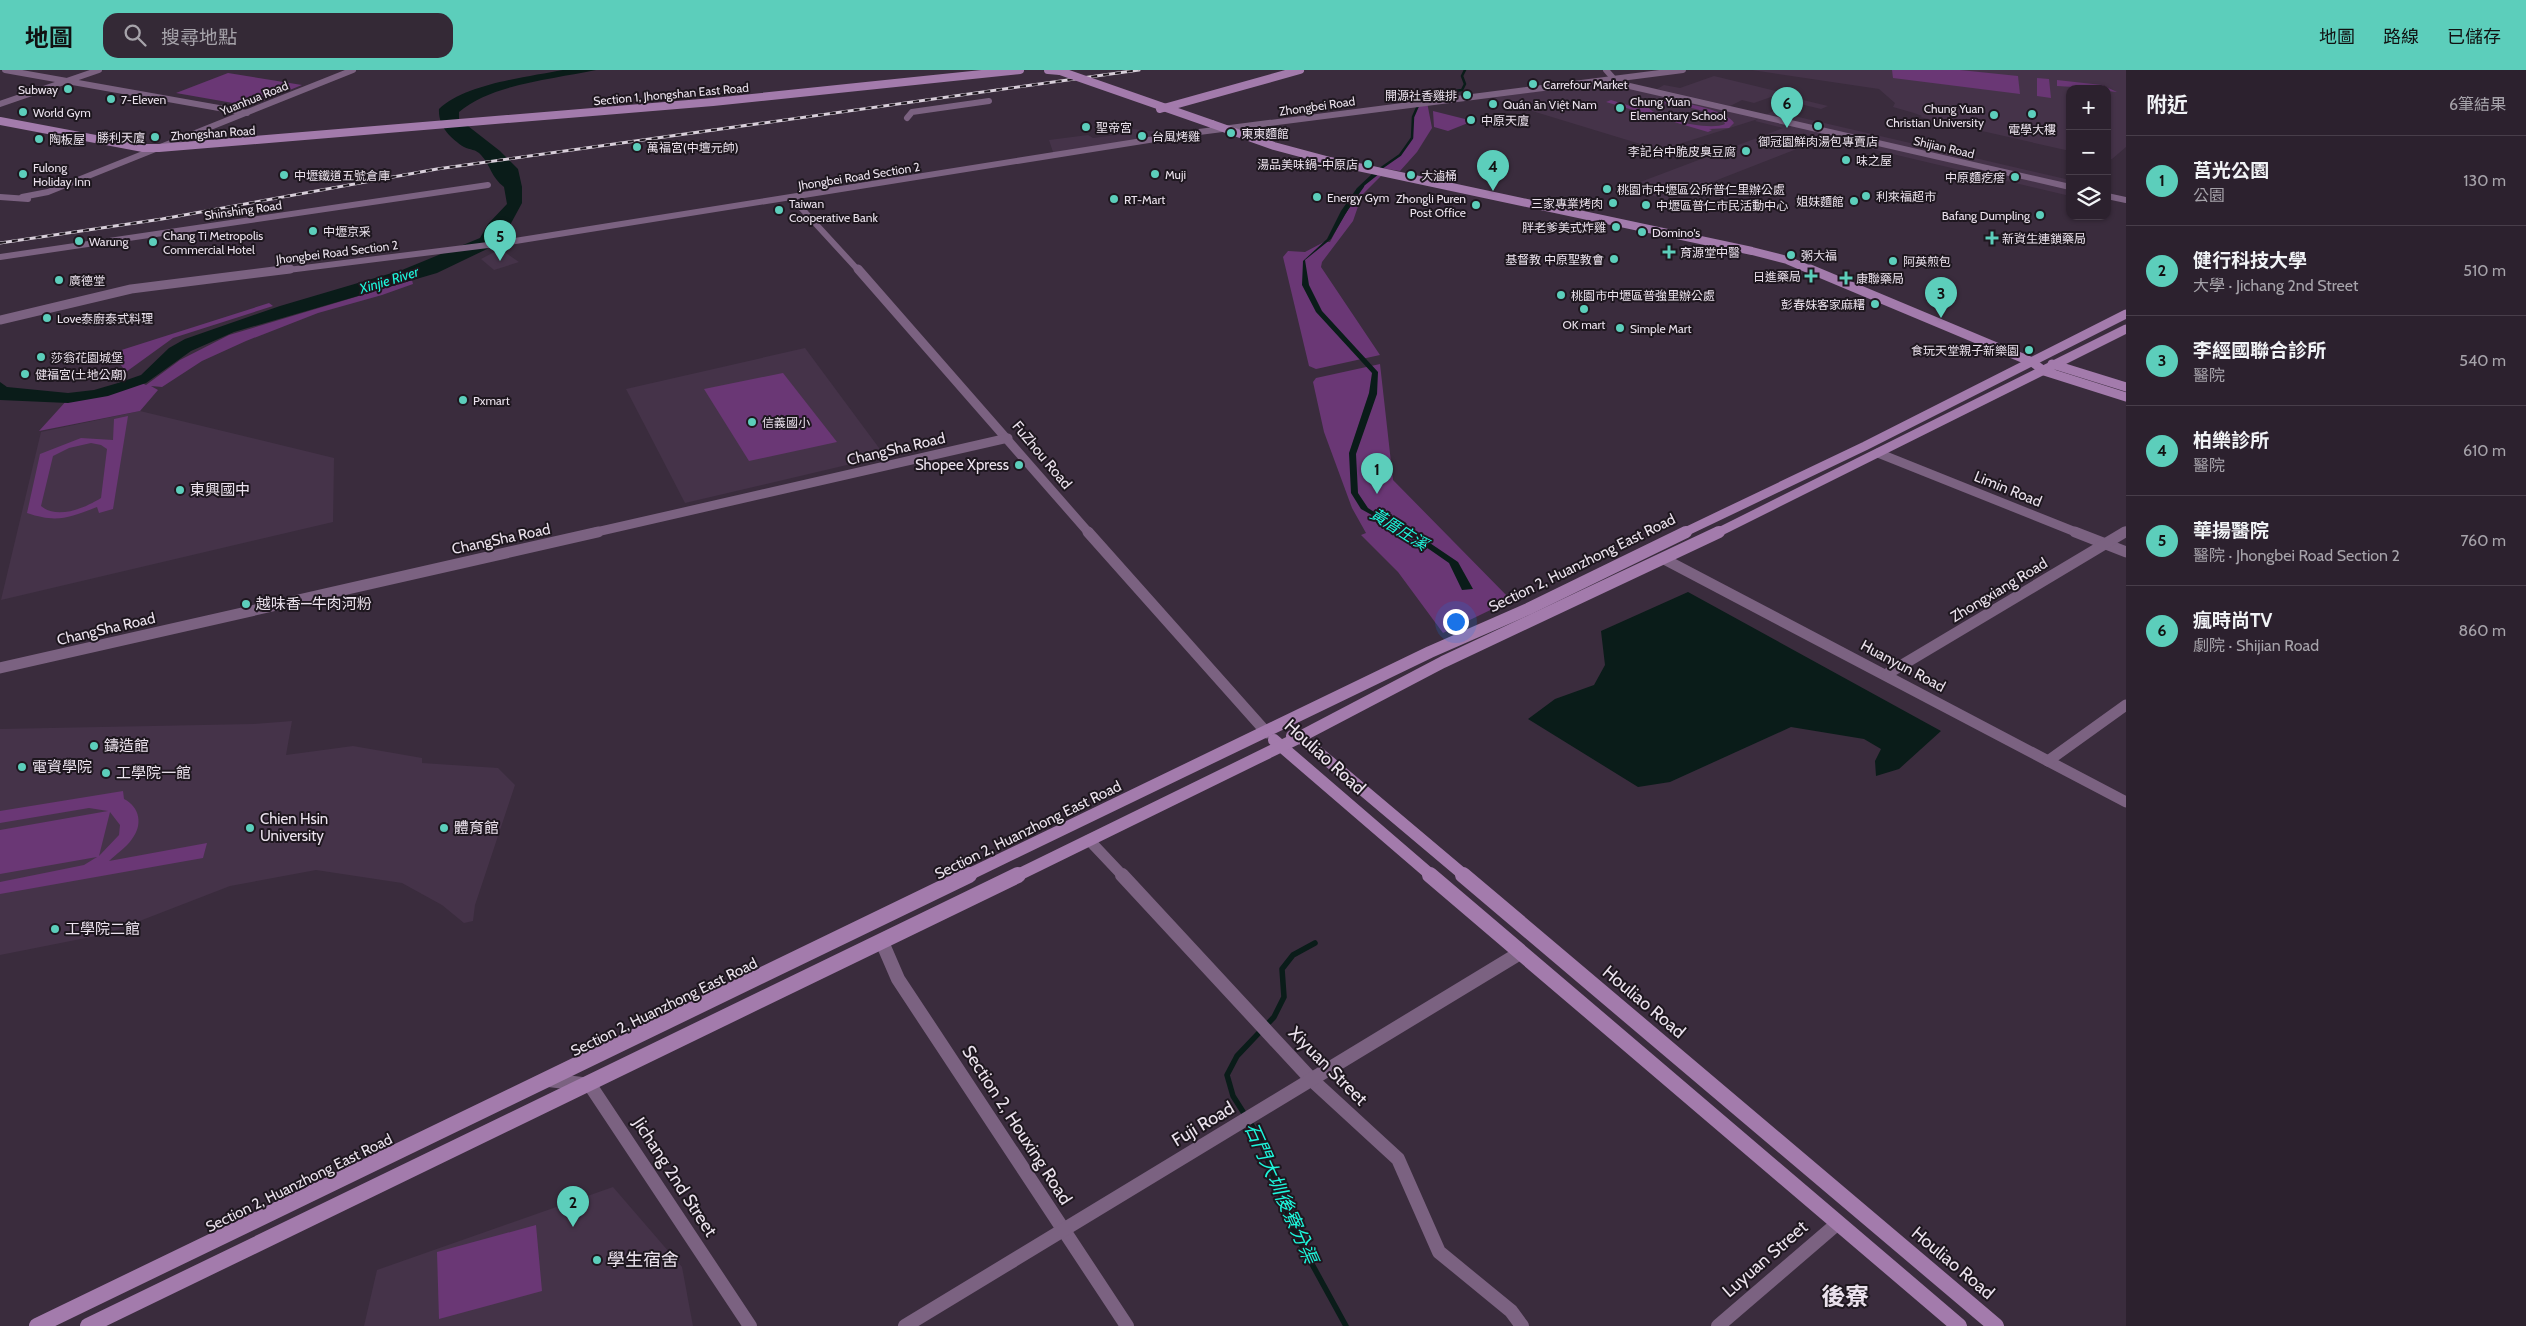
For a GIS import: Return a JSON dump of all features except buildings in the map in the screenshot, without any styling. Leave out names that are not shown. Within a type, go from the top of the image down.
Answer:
[{"type":"street","points":[[5,70],[249,113]]},
{"type":"street","points":[[0,104],[99,70]]},
{"type":"street","name":"Yuanhua Road","points":[[22,197],[48,192],[353,70]]},
{"type":"street","name":"Section 1, Jhongshan East Road","points":[[429,127],[871,86],[1020,70]]},
{"type":"street","points":[[1048,70],[1059,70],[1302,154],[1787,260],[2038,367],[2126,397]]},
{"type":"street","points":[[1160,109],[1300,70]]},
{"type":"street","points":[[1606,70],[1614,79],[1683,70]]},
{"type":"street","name":"Zhongbei Road","points":[[1226,129],[1614,79]]},
{"type":"street","name":"Shijian Road","points":[[1614,79],[1612,82],[2066,186]]},
{"type":"street","points":[[907,118],[912,112],[989,101]]},
{"type":"street","name":"Zhongshan Road","points":[[0,121],[131,145],[159,148],[429,127]]},
{"type":"street","name":"Jhongbei Road Section 2","points":[[0,320],[131,289],[496,244],[1226,129]]},
{"type":"street","name":"Shinshing Road","points":[[0,257],[488,185]]},
{"type":"street","points":[[17,190],[22,197]]},
{"type":"street","points":[[0,197],[22,197],[42,201]]},
{"type":"street","points":[[2111,197],[2126,200]]},
{"type":"street","name":"FuZhou Road","points":[[792,198],[1008,438],[1059,499],[1206,661],[1267,733]]},
{"type":"street","points":[[2038,367],[2126,314]]},
{"type":"street","name":"Section 2, Huanzhong East Road","points":[[37,1326],[1267,733],[1430,652],[1528,609],[1794,478],[2038,367],[2057,364],[2126,329]]},
{"type":"street","points":[[2057,364],[2126,387]]},
{"type":"street","name":"Section 2, Huanzhong East Road","points":[[88,1326],[882,942],[1300,736],[1443,662],[1664,559],[1878,453],[2038,367]]},
{"type":"street","name":"ChangSha Road","points":[[0,668],[1008,438]]},
{"type":"street","name":"Limin Road","points":[[1878,453],[2126,552]]},
{"type":"street","name":"Zhongxiang Road","points":[[1887,674],[2126,531]]},
{"type":"street","name":"Huanyun Road","points":[[1664,559],[1887,674],[2048,762],[2126,802]]},
{"type":"street","points":[[2048,762],[2126,704]]},
{"type":"street","name":"Houliao Road","points":[[1267,733],[1300,736],[1996,1326]]},
{"type":"street","name":"Houliao Road","points":[[1267,733],[1520,953],[1959,1326]]},
{"type":"street","name":"Xiyuan Street","points":[[1088,840],[1312,1080],[1398,1158],[1439,1252],[1512,1311],[1522,1326]]},
{"type":"street","name":"Section 2, Houxing Road","points":[[882,942],[898,978],[1127,1326]]},
{"type":"street","name":"Fuji Road","points":[[904,1326],[1520,953]]},
{"type":"street","points":[[549,1080],[590,1084]]},
{"type":"street","name":"Jichang 2nd Street","points":[[590,1084],[750,1326]]},
{"type":"street","name":"Luyuan Street","points":[[1718,1326],[1838,1223]]},
{"type":"shaded area","name":"Chung Yuan Christian University","points":[[1752,70],[2126,70],[2126,147],[2111,159],[2111,85],[2066,85],[2066,150],[1920,117],[1922,116],[1893,107],[1895,103],[1879,89]]},
{"type":"shaded area","points":[[1892,70],[1960,70],[2018,76],[2020,94],[1893,78]]},
{"type":"shaded area","points":[[228,73],[302,85],[250,106],[176,93]]},
{"type":"shaded area","points":[[1714,76],[1828,106],[1821,109],[1771,97],[1754,103],[1742,100],[1730,106],[1657,89],[1664,85],[1680,88]]},
{"type":"shaded area","points":[[2037,78],[2049,79],[2051,98],[2037,96]]},
{"type":"shaded area","points":[[2057,80],[2102,85],[2066,85],[2066,87],[2057,86]]},
{"type":"shaded area","points":[[1604,82],[1761,118],[1773,111],[2066,179],[2066,195],[1825,138],[1666,200],[1627,187],[1783,128],[1755,121],[1758,119],[1660,150],[1490,98]]},
{"type":"shaded area","points":[[1611,100],[1640,109],[1640,105],[1648,102],[1660,101],[1690,104],[1718,112],[1728,117],[1734,123],[1729,128],[1709,129],[1712,130],[1708,132],[1606,102]],"holes":[[[1665,103],[1706,112],[1716,116],[1725,124],[1708,126],[1685,123],[1662,116],[1648,107]]]},
{"type":"shaded area","points":[[1427,102],[1432,128],[1417,152],[1400,171],[1381,168],[1400,155],[1412,138],[1413,117],[1419,103]]},
{"type":"shaded area","points":[[1433,111],[1473,121],[1448,131],[1434,127]]},
{"type":"shaded area","points":[[1125,128],[1177,134],[1054,155],[1049,140],[1088,135],[1093,138],[1124,134]]},
{"type":"shaded area","points":[[1374,174],[1381,176],[1362,195],[1353,221],[1322,262],[1321,267],[1380,355],[1316,369],[1309,366],[1283,257],[1288,251],[1305,252],[1324,242],[1330,242],[1350,206]]},
{"type":"shaded area","points":[[500,249],[519,262],[494,270],[481,259]]},
{"type":"shaded area","points":[[412,280],[413,284],[318,313],[246,341],[202,361],[162,387],[151,386],[158,390],[140,411],[39,431],[68,399],[140,382],[146,385],[180,360],[229,335]]},
{"type":"shaded area","points":[[269,303],[273,306],[173,338],[126,372],[112,353]]},
{"type":"shaded area","name":"信義國小","points":[[805,348],[885,456],[685,503],[626,389]]},
{"type":"shaded area","points":[[1380,364],[1393,480],[1511,600],[1443,633],[1398,572],[1361,535],[1366,533],[1352,508],[1324,432],[1313,382],[1316,378]]},
{"type":"shaded area","points":[[783,373],[837,442],[749,461],[704,389]]},
{"type":"shaded area","name":"東興國中","points":[[140,411],[334,458],[333,522],[1,600],[41,432]]},
{"type":"shaded area","points":[[128,416],[113,509],[99,513],[97,507],[62,518],[46,518],[27,513],[40,454],[81,438],[113,440],[114,419]],"holes":[[[91,443],[101,445],[107,449],[101,498],[71,511],[55,512],[41,506],[53,456],[69,448]]]},
{"type":"shaded area","name":"Chien Hsin University","points":[[292,721],[286,755],[353,746],[422,758],[422,763],[498,768],[515,785],[475,905],[473,921],[464,923],[442,905],[402,883],[316,870],[230,886],[106,934],[0,955],[0,729],[253,724]]},
{"type":"shaded area","points":[[123,791],[124,799],[136,811],[139,822],[138,828],[130,842],[109,861],[207,843],[203,858],[0,894],[0,882],[84,865],[97,857],[0,874],[0,830],[108,811],[89,808],[0,823],[0,811]],"holes":[[[110,812],[120,825],[119,835],[99,856]]]},
{"type":"shaded area","points":[[613,1187],[682,1267],[693,1326],[364,1326],[377,1270]]},
{"type":"shaded area","points":[[536,1225],[542,1291],[439,1319],[437,1252]]},
{"type":"water","name":"Xinjie River","points":[[563,70],[596,70],[506,89],[488,95],[459,112],[459,119],[500,151],[518,169],[522,187],[522,203],[509,227],[487,249],[437,273],[234,332],[191,351],[146,383],[108,396],[68,403],[0,400],[0,382],[7,387],[68,393],[94,390],[118,383],[141,375],[169,348],[185,339],[280,306],[402,270],[480,238],[488,224],[507,204],[504,187],[496,179],[479,153],[464,147],[446,131],[439,115],[439,109],[450,100],[464,93],[497,83]]},
{"type":"water","points":[[1373,173],[1379,174],[1360,189],[1331,239],[1305,260],[1309,285],[1322,311],[1378,372],[1377,394],[1356,454],[1358,493],[1368,508],[1385,519],[1418,535],[1458,562],[1473,589],[1462,590],[1449,563],[1413,538],[1361,509],[1351,493],[1349,453],[1369,393],[1372,373],[1316,312],[1302,285],[1303,261],[1327,239],[1341,211],[1357,188]]},
{"type":"water","points":[[1688,592],[1941,731],[1899,769],[1876,776],[1875,761],[1881,749],[1864,739],[1791,727],[1670,782],[1638,787],[1528,719],[1555,699],[1594,685],[1605,665],[1601,631]]},
{"type":"waterway","name":"黃厝庄溪","points":[[1377,171],[1400,155],[1412,138],[1413,117],[1420,101],[1440,93],[1462,90],[1465,84],[1462,76],[1465,70]]},
{"type":"waterway","name":"黃厝庄溪","points":[[1345,212],[1363,186]]},
{"type":"waterway","name":"石門大圳後寮分渠","points":[[1315,943],[1293,955],[1282,969],[1284,997],[1274,1017],[1237,1056],[1227,1075],[1233,1096],[1259,1137],[1296,1235],[1346,1326]]},
{"type":"railway","points":[[0,243],[162,219],[437,169],[1139,70]]},
{"type":"place","name":"Carrefour Market","points":[[1533,84]]},
{"type":"place","name":"Subway","points":[[68,89]]},
{"type":"place","name":"開源社香雞排","points":[[1467,95]]},
{"type":"place","name":"7-Eleven","points":[[111,99]]},
{"type":"place","name":"Quán ăn Việt Nam","points":[[1493,104]]},
{"type":"place","name":"Chung Yuan Elementary School","points":[[1620,108]]},
{"type":"place","name":"World Gym","points":[[23,112]]},
{"type":"place","name":"電學大樓","points":[[2032,114]]},
{"type":"place","name":"Chung Yuan Christian University","points":[[1994,115]]},
{"type":"place","name":"中原天廈","points":[[1471,120]]},
{"type":"place","name":"御冠園鮮肉湯包專賣店","points":[[1818,126]]},
{"type":"place","name":"聖帝宮","points":[[1086,127]]},
{"type":"place","name":"瘋時尚TV","points":[[1787,128]]},
{"type":"place","name":"東東麵館","points":[[1231,133]]},
{"type":"place","name":"台風烤雞","points":[[1142,136]]},
{"type":"place","name":"勝利天廈","points":[[155,137]]},
{"type":"place","name":"陶板屋","points":[[39,139]]},
{"type":"place","name":"萬福宮(中壇元帥)","points":[[637,147]]},
{"type":"place","name":"李記台中脆皮臭豆腐","points":[[1746,151]]},
{"type":"place","name":"味之屋","points":[[1846,160]]},
{"type":"place","name":"湯品美味鍋-中原店","points":[[1368,164]]},
{"type":"place","name":"Fulong Holiday Inn","points":[[23,174]]},
{"type":"place","name":"Muji","points":[[1155,174]]},
{"type":"place","name":"中壢鐵道五號倉庫","points":[[284,175]]},
{"type":"place","name":"大滷桶","points":[[1411,175]]},
{"type":"place","name":"中原麵疙瘩","points":[[2015,177]]},
{"type":"place","name":"桃園市中壢區公所普仁里辦公處","points":[[1607,189]]},
{"type":"place","name":"柏樂診所","points":[[1493,191]]},
{"type":"place","name":"利來福超市","points":[[1866,196]]},
{"type":"place","name":"Energy Gym","points":[[1317,197]]},
{"type":"place","name":"RT-Mart","points":[[1114,199]]},
{"type":"place","name":"姐妹麵館","points":[[1854,201]]},
{"type":"place","name":"三家專業烤肉","points":[[1613,203]]},
{"type":"place","name":"Zhongli Puren Post Office","points":[[1476,205]]},
{"type":"place","name":"中壢區普仁市民活動中心","points":[[1646,205]]},
{"type":"place","name":"Taiwan Cooperative Bank","points":[[779,210]]},
{"type":"place","name":"Bafang Dumpling","points":[[2040,215]]},
{"type":"place","name":"胖老爹美式炸雞","points":[[1616,227]]},
{"type":"place","name":"中壢京采","points":[[313,231]]},
{"type":"place","name":"Domino's","points":[[1642,232]]},
{"type":"place","name":"新資生連鎖藥局","points":[[1992,238]]},
{"type":"place","name":"Warung","points":[[79,241]]},
{"type":"place","name":"Chang Ti Metropolis Commercial Hotel","points":[[153,242]]},
{"type":"place","name":"育源堂中醫","points":[[1669,252]]},
{"type":"place","name":"粥大福","points":[[1791,255]]},
{"type":"place","name":"基督教 中原聖教會","points":[[1614,259]]},
{"type":"place","name":"華揚醫院","points":[[500,261]]},
{"type":"place","name":"阿英煎包","points":[[1893,261]]},
{"type":"place","name":"日進藥局","points":[[1811,276]]},
{"type":"place","name":"康聯藥局","points":[[1846,278]]},
{"type":"place","name":"廣德堂","points":[[59,280]]},
{"type":"place","name":"桃園市中壢區普強里辦公處","points":[[1561,295]]},
{"type":"place","name":"彭春妹客家麻糬","points":[[1875,304]]},
{"type":"place","name":"OK mart","points":[[1584,309]]},
{"type":"place","name":"Love泰廚泰式料理","points":[[47,318]]},
{"type":"place","name":"李經國聯合診所","points":[[1941,318]]},
{"type":"place","name":"Simple Mart","points":[[1620,328]]},
{"type":"place","name":"食玩天堂親子新樂園","points":[[2029,350]]},
{"type":"place","name":"莎翁花園城堡","points":[[41,357]]},
{"type":"place","name":"健福宮(土地公廟)","points":[[25,374]]},
{"type":"place","name":"Pxmart","points":[[463,400]]},
{"type":"place","name":"信義國小","points":[[752,422]]},
{"type":"place","name":"Shopee Xpress","points":[[1019,465]]},
{"type":"place","name":"東興國中","points":[[180,490]]},
{"type":"place","name":"莒光公園","points":[[1377,494]]},
{"type":"place","name":"越味香—牛肉河粉","points":[[246,604]]},
{"type":"place","name":"鑄造館","points":[[94,746]]},
{"type":"place","name":"電資學院","points":[[22,767]]},
{"type":"place","name":"工學院一館","points":[[106,773]]},
{"type":"place","name":"Chien Hsin University","points":[[250,828]]},
{"type":"place","name":"體育館","points":[[444,828]]},
{"type":"place","name":"工學院二館","points":[[55,929]]},
{"type":"place","name":"健行科技大學","points":[[573,1227]]},
{"type":"place","name":"學生宿舍","points":[[597,1260]]},
{"type":"district","name":"後寮","points":[[1845,1296]]}]
